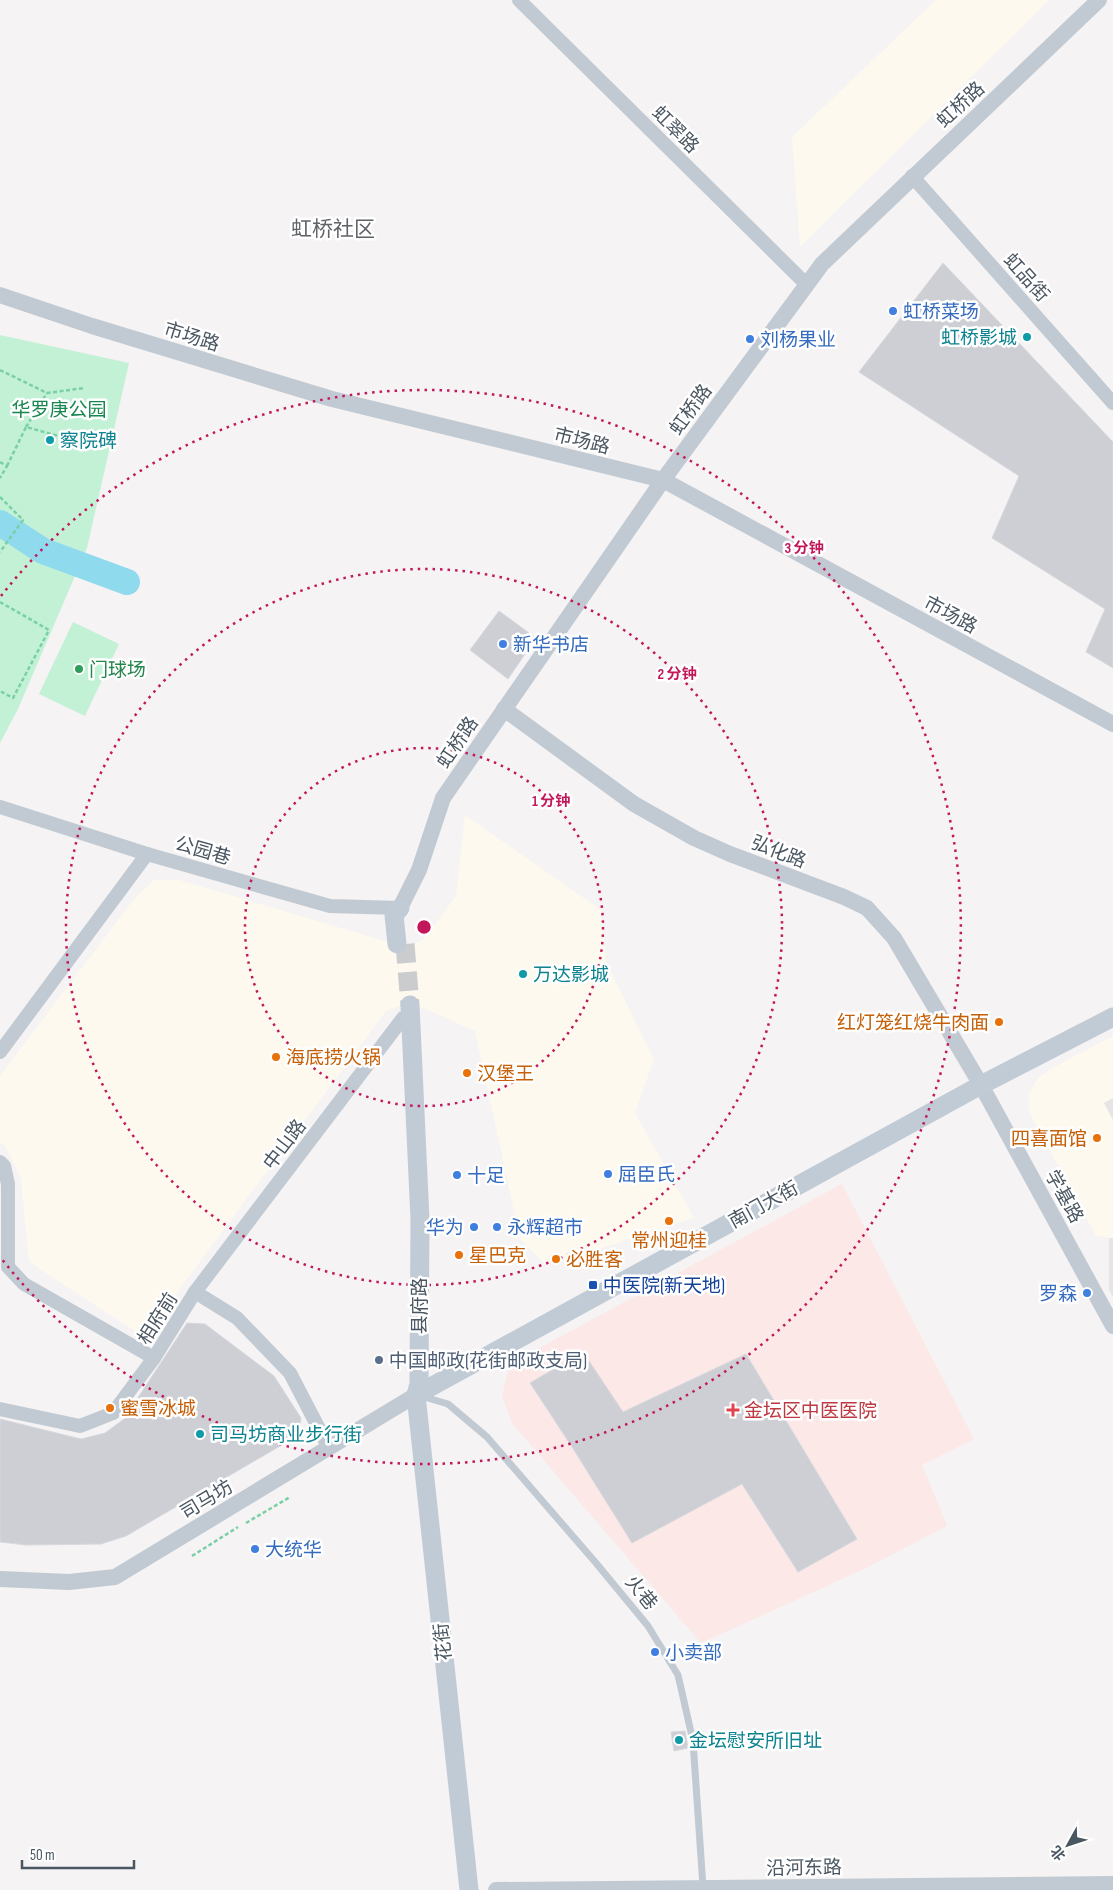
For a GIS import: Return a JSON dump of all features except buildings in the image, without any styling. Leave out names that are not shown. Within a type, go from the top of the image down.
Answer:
[{"type":"main road","points":[[400,908],[403,917],[401,944]]},
{"type":"main road","name":"县府路","points":[[405,1009],[420,1219],[419,1384],[416,1395]]},
{"type":"main road","name":"南门大街","points":[[416,1395],[981,1085],[1113,1017]]},
{"type":"main road","name":"花街","points":[[416,1395],[469,1890]]},
{"type":"street","name":"虹翠路","points":[[519,0],[806,284]]},
{"type":"street","name":"虹桥路","points":[[400,908],[419,870],[444,798],[663,480],[806,284],[822,264],[912,176],[1099,0]]},
{"type":"street","name":"虹品街","points":[[912,176],[1113,403]]},
{"type":"street","name":"市场路","points":[[0,295],[92,326],[332,399],[663,480],[1113,724]]},
{"type":"street","name":"弘化路","points":[[504,709],[634,804],[694,838],[844,897],[867,908],[894,938],[981,1085]]},
{"type":"street","name":"公园巷","points":[[0,807],[147,854],[330,906],[400,908]]},
{"type":"street","points":[[0,1052],[147,854]]},
{"type":"street","name":"中山路","points":[[195,1292],[405,1009]]},
{"type":"street","name":"学基路","points":[[981,1085],[1113,1326]]},
{"type":"street","points":[[0,1162],[4,1166],[8,1184],[8,1267],[24,1284],[154,1358]]},
{"type":"street","name":"相府前","points":[[0,1409],[80,1426],[113,1413],[154,1358],[195,1292],[236,1318],[290,1373],[329,1448]]},
{"type":"street","name":"司马坊","points":[[0,1579],[69,1582],[115,1577],[416,1395]]},
{"type":"street","name":"沿河东路","points":[[496,1890],[1113,1884]]},
{"type":"lane","name":"火巷","points":[[416,1395],[448,1404],[487,1437],[648,1626],[678,1675],[693,1741],[703,1888]]},
{"type":"path","points":[[0,370],[47,393],[84,388]]},
{"type":"path","points":[[0,478],[26,427],[47,393]]},
{"type":"path","points":[[26,427],[87,444]]},
{"type":"path","points":[[0,462],[7,466]]},
{"type":"path","points":[[0,497],[23,520],[0,552]]},
{"type":"path","points":[[0,602],[49,630],[13,698],[0,692]]},
{"type":"path","points":[[246,1523],[290,1496]]},
{"type":"path","points":[[192,1556],[238,1527]]},
{"type":"shaded area","points":[[936,0],[1049,0],[800,247],[792,137]]},
{"type":"shaded area","points":[[465,815],[601,910],[606,962],[654,1059],[635,1113],[694,1218],[547,1266],[520,1239],[475,1031],[428,1010],[402,1005],[386,1011],[144,1337],[29,1262],[21,1179],[6,1147],[0,1142],[0,1076],[134,899],[154,880],[179,880],[395,944],[414,944],[424,939],[456,896]]},
{"type":"shaded area","points":[[1113,1036],[1113,1098],[1104,1103],[1113,1120],[1113,1238],[1096,1236],[1030,1114],[1028,1104],[1030,1091],[1038,1078],[1054,1067]]},
{"type":"shaded area","points":[[1113,1098],[1113,1120],[1104,1103]]},
{"type":"shaded area","name":"金坛区中医医院","points":[[842,1184],[974,1439],[922,1465],[947,1526],[864,1569],[701,1643],[512,1423],[502,1396],[508,1372],[527,1355]]},
{"type":"shaded area","points":[[1109,1238],[1113,1238],[1113,1297],[1109,1290]]},
{"type":"green space","name":"华罗庚公园","points":[[0,335],[129,363],[87,548],[18,709],[0,743]]},
{"type":"green space","name":"门球场","points":[[73,622],[119,644],[85,716],[39,694]]},
{"type":"waterway","points":[[0,523],[43,551],[127,582]]},
{"type":"tunnel","points":[[405,944],[410,1005]]},
{"type":"place","name":"虹桥菜场","points":[[893,311]]},
{"type":"place","name":"虹桥影城","points":[[1027,337]]},
{"type":"place","name":"刘杨果业","points":[[750,339]]},
{"type":"place","name":"察院碑","points":[[50,440]]},
{"type":"place","name":"新华书店","points":[[503,644]]},
{"type":"place","name":"门球场","points":[[79,669]]},
{"type":"place","name":"万达影城","points":[[523,974]]},
{"type":"place","name":"红灯笼红烧牛肉面","points":[[999,1022]]},
{"type":"place","name":"海底捞火锅","points":[[276,1057]]},
{"type":"place","name":"汉堡王","points":[[467,1073]]},
{"type":"place","name":"四喜面馆","points":[[1097,1138]]},
{"type":"place","name":"屈臣氏","points":[[608,1174]]},
{"type":"place","name":"十足","points":[[457,1175]]},
{"type":"place","name":"常州迎桂","points":[[669,1221]]},
{"type":"place","name":"华为","points":[[474,1227]]},
{"type":"place","name":"永辉超市","points":[[497,1227]]},
{"type":"place","name":"星巴克","points":[[459,1255]]},
{"type":"place","name":"必胜客","points":[[556,1259]]},
{"type":"place","name":"中医院(新天地)","points":[[593,1285]]},
{"type":"place","name":"罗森","points":[[1087,1293]]},
{"type":"place","name":"中国邮政(花街邮政支局)","points":[[379,1360]]},
{"type":"place","name":"蜜雪冰城","points":[[110,1408]]},
{"type":"place","name":"金坛区中医医院","points":[[733,1410]]},
{"type":"place","name":"司马坊商业步行街","points":[[200,1434]]},
{"type":"place","name":"大统华","points":[[255,1549]]},
{"type":"place","name":"小卖部","points":[[655,1652]]},
{"type":"place","name":"金坛慰安所旧址","points":[[679,1740]]},
{"type":"district","name":"虹桥社区","points":[[333,229]]}]
